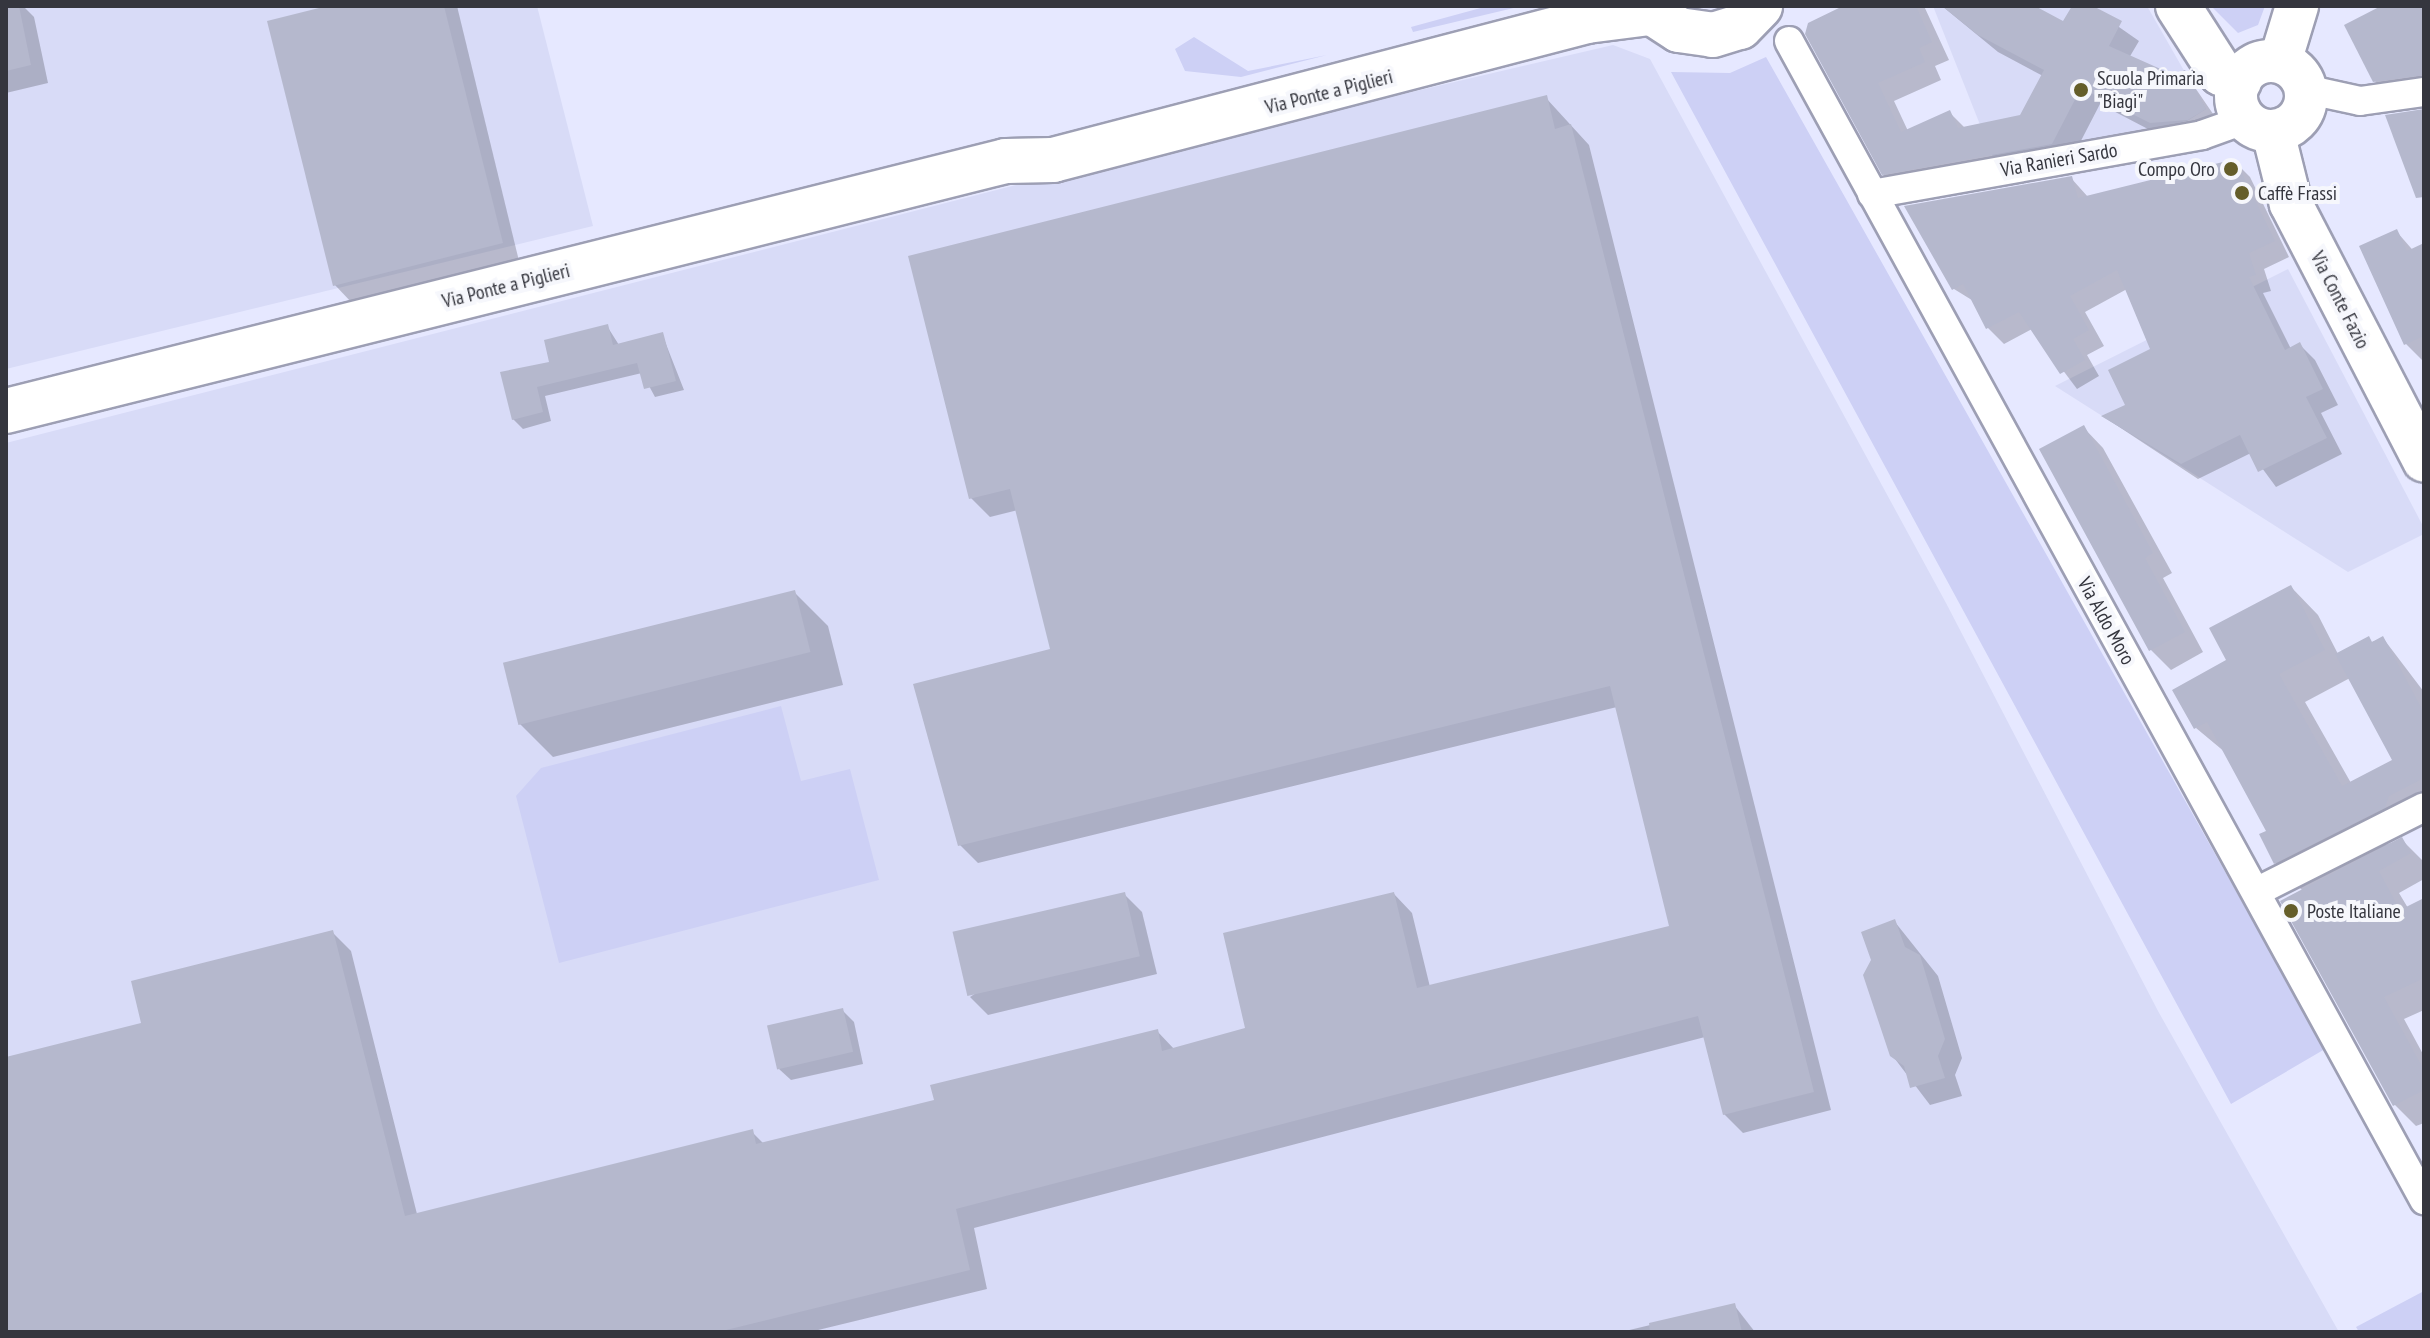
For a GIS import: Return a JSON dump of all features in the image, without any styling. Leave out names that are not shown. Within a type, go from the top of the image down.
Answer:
[{"type":"main road","name":"Via Ponte a Piglieri","points":[[6,411],[1006,161],[1110,122],[1555,6]]},
{"type":"main road","points":[[1646,9],[1679,30],[1713,35],[1740,27],[1760,6]]},
{"type":"main road","points":[[2178,6],[2221,73],[2252,111],[2299,118],[2292,75],[2297,6]]},
{"type":"main road","name":"Via Ponte a Piglieri","points":[[1006,161],[1053,160],[1587,21],[1646,9]]},
{"type":"main road","points":[[2252,111],[2253,66],[2292,75]]},
{"type":"main road","name":"Via Conte Fazio","points":[[2252,111],[2291,204],[2424,461]]},
{"type":"street","name":"Via Aldo Moro","points":[[1789,41],[2424,1200]]},
{"type":"street","points":[[2292,75],[2360,101],[2424,92]]},
{"type":"street","name":"Via Ranieri Sardo","points":[[1872,194],[2221,131],[2252,111]]},
{"type":"street","points":[[2256,892],[2424,807]]},
{"type":"shaded area","points":[[6,6],[537,6],[593,226],[6,369]]},
{"type":"shaded area","points":[[1488,6],[1522,6],[1413,32],[1411,27]]},
{"type":"shaded area","name":"Scuola Primaria \"Biagi\"","points":[[1933,6],[2147,6],[2206,109],[2187,121],[1994,160]]},
{"type":"shaded area","points":[[2211,6],[2265,6],[2258,25],[2238,33]]},
{"type":"shaded area","points":[[1194,37],[1248,71],[1327,55],[1241,77],[1185,71],[1175,49]]},
{"type":"shaded area","points":[[1613,45],[1650,59],[1946,603],[2158,1011],[2339,1332],[6,1332],[6,443],[1032,181]]},
{"type":"shaded area","points":[[1766,57],[2325,1049],[2231,1104],[1671,72],[1730,73]]},
{"type":"shaded area","points":[[2288,269],[2424,528],[2424,534],[2348,572],[2055,386]]},
{"type":"shaded area","points":[[781,706],[801,781],[850,769],[879,880],[559,963],[516,796],[541,768]]},
{"type":"shaded area","points":[[2424,1291],[2424,1332],[2359,1332],[2356,1327]]},
{"type":"building","points":[[6,6],[19,6],[31,65],[6,71]]},
{"type":"building","points":[[327,6],[444,6],[503,243],[333,286],[267,21]]},
{"type":"building","points":[[1843,6],[1916,6],[1932,42],[1919,48],[1925,62],[1878,83],[1901,132],[1950,110],[1958,128],[2020,115],[2044,70],[1978,35],[1942,6],[2035,6],[2063,21],[2072,6],[2093,6],[2122,21],[2109,46],[2174,75],[2185,70],[2206,109],[2188,120],[2150,123],[2081,88],[2052,144],[1882,175],[1805,34],[1808,23]]},
{"type":"building","points":[[2381,6],[2424,6],[2424,75],[2373,82],[2344,25]]},
{"type":"building","points":[[1547,95],[1555,129],[1571,124],[1814,1092],[1723,1115],[1698,1016],[956,1209],[970,1270],[718,1332],[6,1332],[6,1057],[141,1023],[131,981],[333,930],[405,1216],[753,1129],[756,1144],[934,1100],[930,1085],[1158,1029],[1162,1051],[1245,1028],[1223,933],[1394,892],[1417,988],[1669,926],[1610,686],[958,846],[913,684],[1050,649],[1010,489],[969,499],[908,256]]},
{"type":"building","points":[[2424,109],[2424,197],[2416,198],[2385,115]]},
{"type":"building","points":[[2235,159],[2275,241],[2249,253],[2256,275],[2249,277],[2285,350],[2300,342],[2323,389],[2306,397],[2327,438],[2258,472],[2240,435],[2181,464],[2101,416],[2125,405],[2108,370],[2150,349],[2117,270],[2070,296],[2089,330],[2073,339],[2085,360],[2060,374],[2019,312],[1986,329],[1963,284],[1952,290],[1904,206],[2072,176],[2078,198]]},
{"type":"building","points":[[2397,229],[2407,251],[2424,243],[2424,336],[2404,345],[2359,246]]},
{"type":"building","points":[[608,324],[613,345],[663,332],[676,381],[644,389],[637,363],[537,387],[543,412],[512,420],[500,372],[549,362],[544,340]]},
{"type":"building","points":[[2084,425],[2153,553],[2145,558],[2185,632],[2149,651],[2039,449]]},
{"type":"building","points":[[2291,585],[2325,650],[2279,674],[2342,786],[2392,760],[2335,654],[2369,636],[2372,642],[2383,636],[2424,713],[2424,778],[2389,796],[2385,808],[2274,864],[2259,834],[2266,831],[2207,722],[2194,729],[2172,690],[2226,660],[2209,628]]},
{"type":"building","points":[[795,590],[810,652],[518,725],[503,663]]},
{"type":"building","points":[[2402,837],[2411,853],[2379,871],[2400,910],[2424,898],[2424,978],[2384,997],[2424,1070],[2424,1090],[2393,1106],[2280,901]]},
{"type":"building","points":[[1125,892],[1140,956],[967,996],[953,932]]},
{"type":"building","points":[[1895,919],[1905,947],[1920,955],[1945,1039],[1938,1056],[1945,1078],[1910,1088],[1904,1066],[1890,1056],[1863,975],[1871,960],[1861,932]]},
{"type":"building","points":[[843,1008],[853,1052],[777,1069],[767,1026]]},
{"type":"building","points":[[1735,1303],[1742,1332],[1650,1332],[1649,1323]]},
{"type":"place","name":"Scuola Primaria \"Biagi\"","points":[[2081,90]]},
{"type":"place","name":"Compo Oro","points":[[2231,169]]},
{"type":"place","name":"Caffè Frassi","points":[[2242,193]]},
{"type":"place","name":"Poste Italiane","points":[[2291,911]]}]
